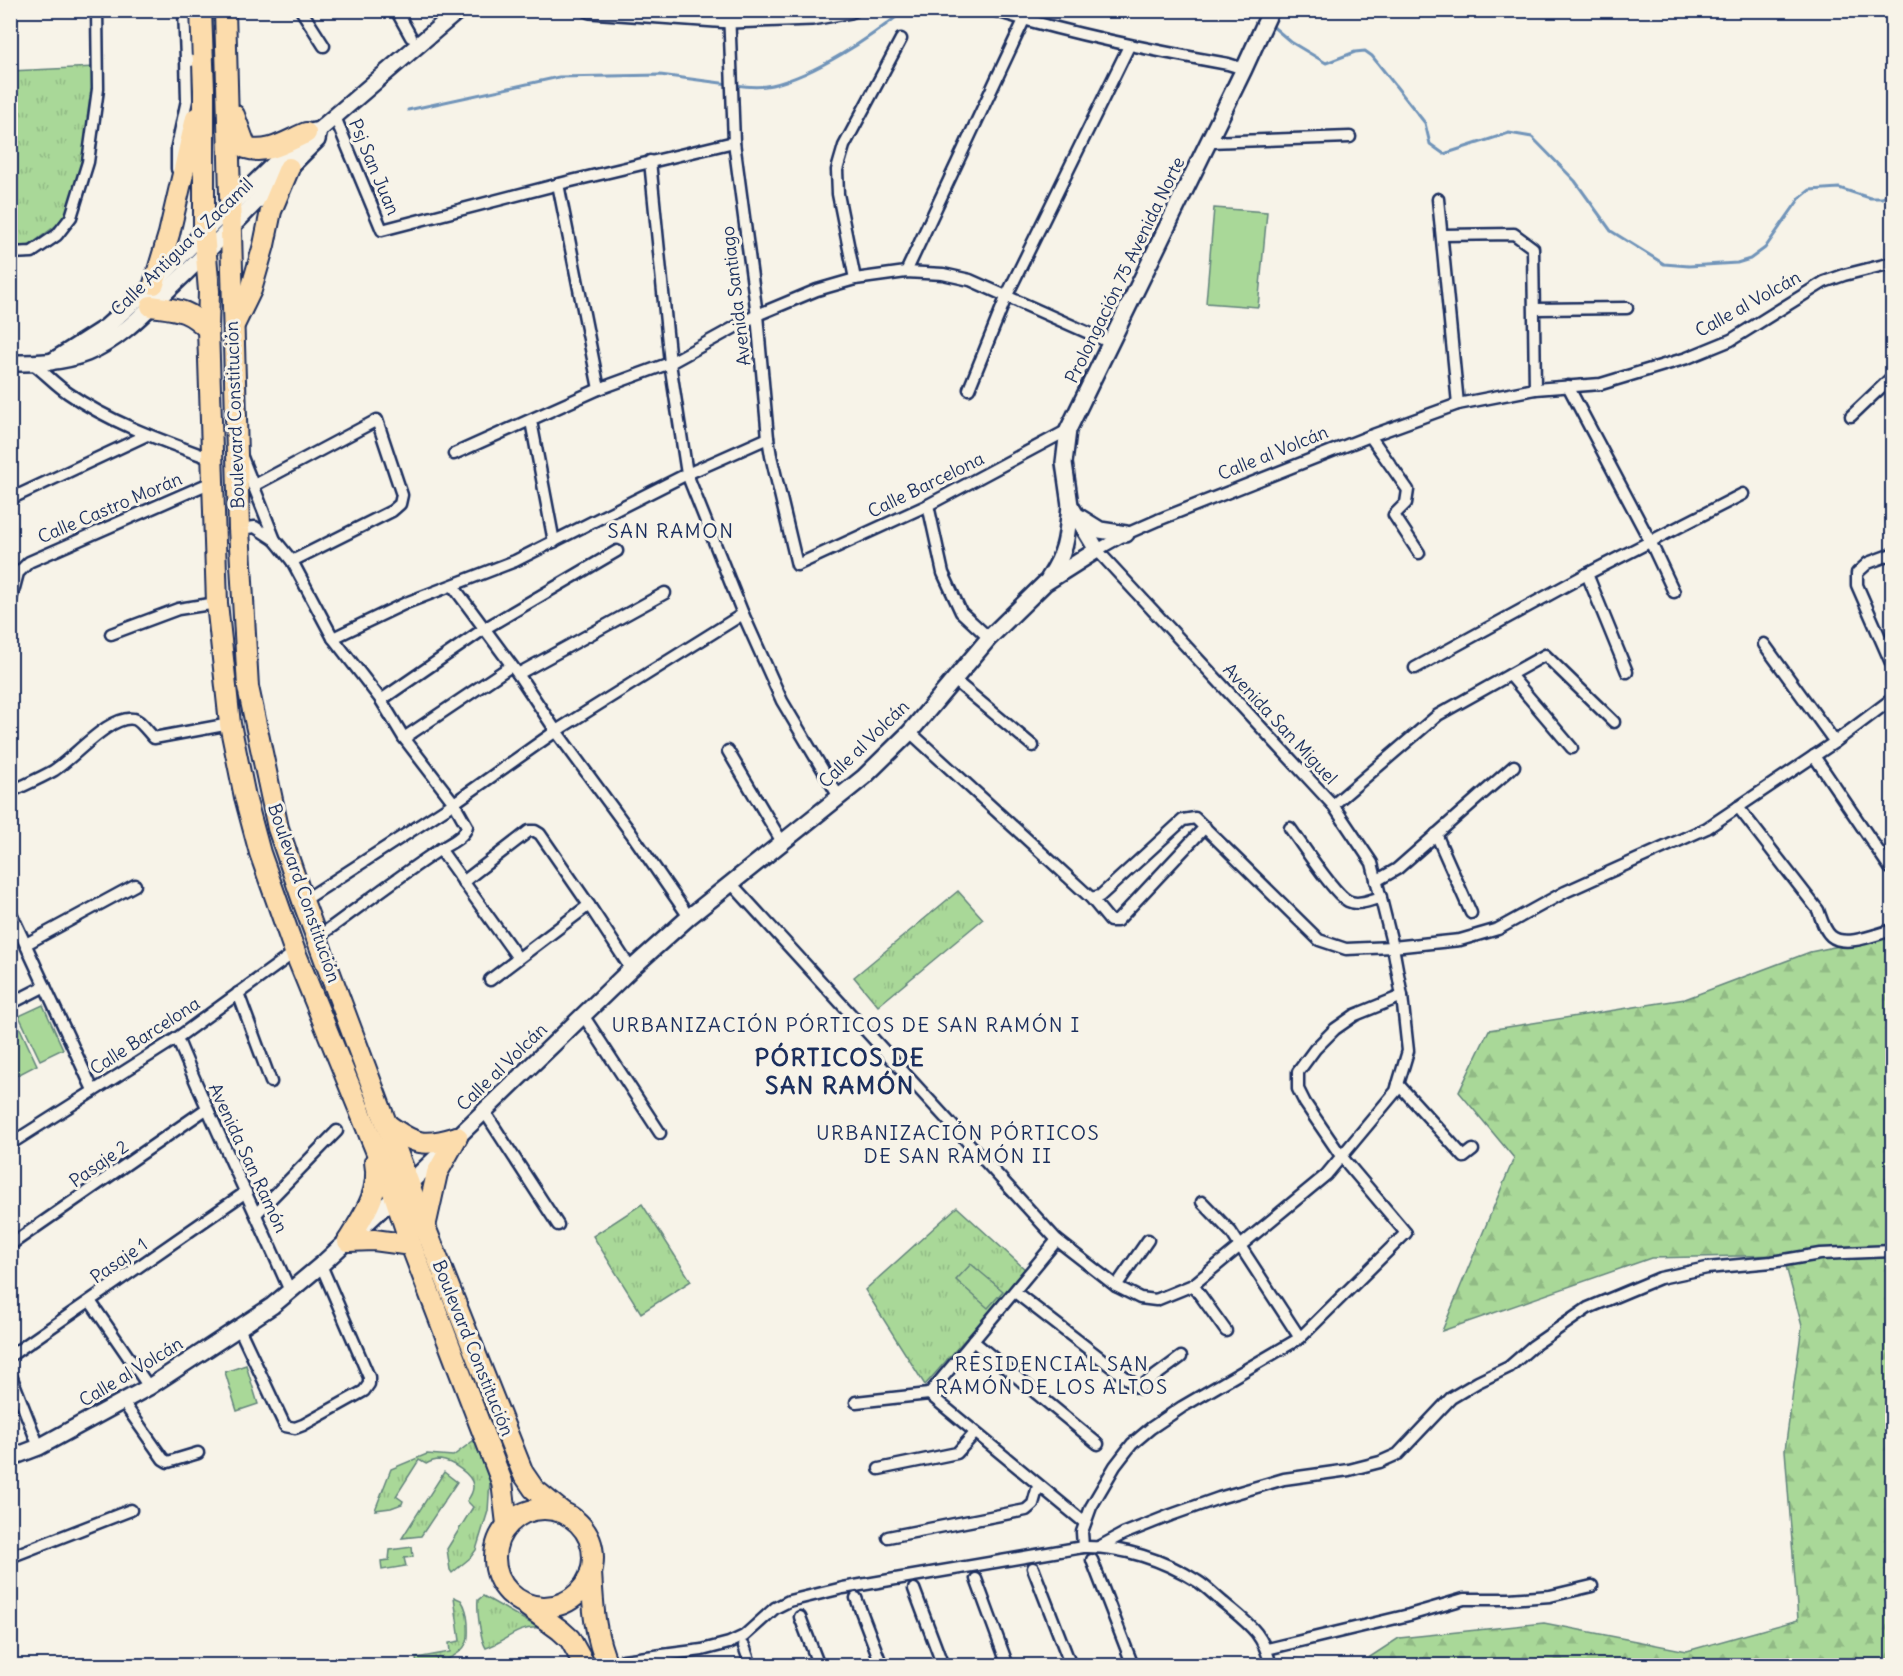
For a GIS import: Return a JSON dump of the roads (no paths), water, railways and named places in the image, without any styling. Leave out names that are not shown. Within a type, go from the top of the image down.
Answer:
[{"type":"highway","name":"Boulevard Constitución","points":[[201,10],[194,61],[204,90],[204,232],[207,253],[217,603],[230,724],[260,854],[295,952],[394,1197],[502,1482],[507,1524]]},
{"type":"highway","name":"Boulevard Constitución","points":[[225,10],[232,228],[232,328],[238,446],[239,529],[248,687],[278,828],[425,1227],[523,1473],[534,1489],[561,1511]]},
{"type":"highway","points":[[154,284],[179,195],[204,90]]},
{"type":"highway","points":[[228,96],[246,148],[264,151],[313,131]]},
{"type":"highway","points":[[232,328],[250,290],[272,211],[289,168]]},
{"type":"highway","points":[[151,306],[183,311],[195,316],[208,328]]},
{"type":"highway","points":[[388,1125],[405,1137],[421,1143],[436,1144],[458,1137]]},
{"type":"highway","points":[[348,1241],[370,1204],[376,1186],[376,1169],[369,1136]]},
{"type":"highway","points":[[425,1227],[437,1173],[458,1137]]},
{"type":"highway","points":[[348,1241],[374,1240],[411,1245]]},
{"type":"highway","points":[[585,1665],[570,1639],[506,1589],[499,1579],[494,1554],[497,1542],[507,1524],[521,1514],[544,1508],[561,1511],[575,1519],[588,1536],[593,1557],[591,1572],[595,1626],[616,1663]]},
{"type":"highway","points":[[523,1602],[545,1607],[566,1602],[580,1592],[591,1572]]},
{"type":"main road","name":"Calle Antigua a Zacamil","points":[[51,362],[106,327],[154,284],[230,206],[313,131],[335,117],[459,10]]},
{"type":"main road","points":[[590,10],[730,15],[810,14],[850,10]]},
{"type":"main road","name":"Prolongación 75 Avenida Norte","points":[[1097,550],[1073,510],[1064,464],[1068,430],[1271,10]]},
{"type":"main road","name":"Calle Antigua a Zacamil","points":[[10,363],[51,362],[86,353],[114,339],[207,253],[317,140],[313,131]]},
{"type":"main road","points":[[1045,583],[1064,550],[1073,510],[1100,530],[1126,534]]},
{"type":"main road","name":"Calle al Volcán","points":[[10,1458],[39,1447],[149,1387],[290,1291],[410,1183],[631,969],[689,917],[864,777],[910,732],[989,638],[1045,583],[1097,550]]},
{"type":"street","points":[[10,253],[32,252],[57,235],[71,217],[88,162],[98,89],[97,10]]},
{"type":"street","points":[[179,195],[176,176],[177,146],[194,61],[184,10]]},
{"type":"street","points":[[302,10],[324,46]]},
{"type":"street","points":[[396,10],[411,37]]},
{"type":"street","points":[[993,10],[1129,46],[1244,69]]},
{"type":"street","name":"Avenida Santiago","points":[[730,15],[734,142],[757,315],[768,438],[797,565]]},
{"type":"street","points":[[906,272],[1024,20]]},
{"type":"street","points":[[855,279],[838,194],[837,170],[844,146],[900,39]]},
{"type":"street","points":[[969,389],[1007,295],[1129,46]]},
{"type":"street","name":"Psj San Juan","points":[[335,117],[382,230],[558,184]]},
{"type":"street","points":[[1209,142],[1350,137]]},
{"type":"street","points":[[599,389],[558,184],[734,142]]},
{"type":"street","points":[[650,161],[670,363],[687,474],[743,614],[782,701],[839,797]]},
{"type":"street","points":[[1438,199],[1458,404]]},
{"type":"street","points":[[1442,235],[1514,234],[1533,248],[1535,389]]},
{"type":"street","name":"Calle al Volcán","points":[[1097,550],[1126,534],[1370,436],[1458,404],[1535,389],[1601,384],[1694,356],[1731,340],[1824,282],[1844,274],[1893,263]]},
{"type":"street","points":[[454,454],[599,389],[670,363],[757,315],[817,290],[855,279],[906,272],[970,280],[1111,343]]},
{"type":"street","points":[[1535,309],[1627,308]]},
{"type":"street","points":[[32,363],[67,392],[94,408],[147,435],[212,459]]},
{"type":"street","points":[[1851,416],[1893,377]]},
{"type":"street","points":[[1568,386],[1650,541],[1674,592]]},
{"type":"street","points":[[253,486],[377,420],[402,495],[400,504],[392,511],[292,561]]},
{"type":"street","points":[[531,421],[554,542]]},
{"type":"street","name":"Calle Barcelona","points":[[797,565],[928,505],[1068,430]]},
{"type":"street","points":[[10,498],[147,435]]},
{"type":"street","points":[[1370,436],[1408,490],[1406,503],[1394,515],[1419,553]]},
{"type":"street","points":[[333,638],[406,603],[515,561],[687,474],[768,438]]},
{"type":"street","points":[[238,446],[275,540],[292,561],[333,638],[381,700],[404,738],[454,803],[467,826],[462,835],[318,938]]},
{"type":"street","name":"Calle Castro Morán","points":[[10,603],[14,575],[29,561],[214,481]]},
{"type":"street","points":[[1415,668],[1587,574],[1743,494]]},
{"type":"street","points":[[928,505],[943,573],[961,612],[989,638]]},
{"type":"street","points":[[239,529],[255,527],[275,540]]},
{"type":"street","name":"Avenida San Miguel","points":[[731,884],[1057,1240],[1116,1286],[1140,1298],[1156,1300],[1193,1285],[1326,1175],[1396,1091],[1408,1051],[1402,996],[1393,947],[1372,863],[1332,805],[1097,550]]},
{"type":"street","points":[[381,700],[484,629],[617,551]]},
{"type":"street","points":[[1893,554],[1868,563],[1857,573],[1857,585],[1893,665]]},
{"type":"street","points":[[1587,574],[1627,672]]},
{"type":"street","points":[[453,586],[689,917]]},
{"type":"street","points":[[404,738],[514,670],[666,593]]},
{"type":"street","points":[[111,634],[178,609],[217,603]]},
{"type":"street","points":[[303,901],[454,803],[556,731],[743,614]]},
{"type":"street","points":[[1764,644],[1835,742]]},
{"type":"street","points":[[1332,805],[1438,715],[1545,655],[1614,722]]},
{"type":"street","points":[[1510,675],[1572,748]]},
{"type":"street","points":[[953,679],[1033,746]]},
{"type":"street","points":[[1091,898],[1100,896],[1183,820],[1195,818],[1319,940],[1346,949],[1460,940],[1498,929],[1565,892],[1707,828],[1835,742],[1893,699]]},
{"type":"street","points":[[10,792],[53,771],[97,734],[118,721],[133,718],[153,738],[230,724]]},
{"type":"street","points":[[910,732],[1091,898],[1110,921],[1117,921],[1205,827]]},
{"type":"street","points":[[728,751],[782,842]]},
{"type":"street","points":[[1814,756],[1890,868]]},
{"type":"street","points":[[1376,880],[1397,869],[1514,766]]},
{"type":"street","points":[[1738,807],[1818,910],[1832,937],[1848,942],[1893,930]]},
{"type":"street","points":[[1290,828],[1338,894],[1350,902],[1360,903],[1381,897]]},
{"type":"street","points":[[463,882],[529,831],[535,831],[540,834],[590,905],[631,969]]},
{"type":"street","points":[[1436,834],[1471,913]]},
{"type":"street","points":[[440,849],[518,958]]},
{"type":"street","points":[[26,944],[135,885]]},
{"type":"street","points":[[490,980],[590,905]]},
{"type":"street","points":[[11,916],[93,1090]]},
{"type":"street","name":"Calle Barcelona","points":[[10,1144],[177,1038],[295,952]]},
{"type":"street","points":[[10,1004],[45,986]]},
{"type":"street","points":[[238,993],[272,1082]]},
{"type":"street","points":[[1083,1547],[1082,1532],[1091,1507],[1115,1466],[1140,1437],[1201,1396],[1299,1338],[1406,1233],[1341,1156],[1298,1089],[1298,1072],[1335,1029],[1355,1015],[1402,996]]},
{"type":"street","points":[[583,1015],[660,1133]]},
{"type":"street","name":"Avenida San Ramón","points":[[177,1038],[206,1109],[290,1291]]},
{"type":"street","points":[[1398,1084],[1464,1157],[1473,1150]]},
{"type":"street","name":"Pasaje 2","points":[[10,1245],[206,1109]]},
{"type":"street","points":[[484,1111],[558,1225]]},
{"type":"street","points":[[256,1214],[337,1131]]},
{"type":"street","name":"Pasaje 1","points":[[10,1356],[246,1192]]},
{"type":"street","points":[[1202,1202],[1241,1247],[1299,1338]]},
{"type":"street","points":[[856,1402],[929,1394],[1057,1240]]},
{"type":"street","points":[[1116,1286],[1148,1240]]},
{"type":"street","points":[[1099,1547],[1132,1530],[1219,1498],[1284,1479],[1316,1476],[1380,1462],[1398,1454],[1451,1398],[1509,1367],[1533,1346],[1588,1308],[1660,1278],[1707,1268],[1772,1262],[1820,1254],[1893,1251]]},
{"type":"street","points":[[238,1328],[285,1426],[295,1428],[303,1425],[364,1391],[369,1384],[369,1377],[321,1265]]},
{"type":"street","points":[[1193,1285],[1226,1331]]},
{"type":"street","points":[[1015,1292],[1139,1388],[1181,1357]]},
{"type":"street","points":[[90,1301],[149,1387]]},
{"type":"street","points":[[973,1341],[1098,1444]]},
{"type":"street","points":[[10,1373],[39,1447]]},
{"type":"street","points":[[929,1394],[1084,1523]]},
{"type":"street","points":[[123,1402],[163,1459],[168,1462],[198,1453]]},
{"type":"street","points":[[879,1469],[957,1453],[975,1433]]},
{"type":"street","points":[[888,1537],[1026,1510],[1033,1504],[1038,1486]]},
{"type":"street","points":[[10,1557],[131,1510]]},
{"type":"street","points":[[616,1663],[702,1650],[729,1643],[744,1636],[775,1608],[789,1601],[843,1588],[1083,1547],[1099,1547],[1146,1556],[1197,1581],[1257,1632],[1267,1649],[1270,1665]]},
{"type":"street","points":[[1092,1560],[1133,1665]]},
{"type":"street","points":[[1032,1568],[1071,1665]]},
{"type":"street","points":[[976,1579],[1008,1665]]},
{"type":"street","points":[[1267,1649],[1409,1615],[1464,1599],[1550,1596],[1592,1586]]},
{"type":"street","points":[[914,1589],[944,1665]]},
{"type":"street","points":[[856,1598],[882,1665]]},
{"type":"street","points":[[800,1617],[819,1665]]},
{"type":"street","points":[[744,1646],[751,1665]]},
{"type":"waterway","points":[[735,85],[767,86],[806,73],[842,54],[905,10]]},
{"type":"waterway","points":[[1254,10],[1263,18]]},
{"type":"waterway","points":[[1271,25],[1291,42],[1326,63],[1355,52],[1365,51],[1372,56],[1425,123],[1430,144],[1444,154],[1509,133],[1532,137],[1575,181],[1611,231],[1664,264],[1689,266],[1737,263],[1750,259],[1765,248],[1800,198],[1810,190],[1839,188],[1870,198],[1882,198],[1890,194],[1892,189]]},
{"type":"waterway","points":[[408,110],[559,77],[660,75],[729,84]]},
{"type":"district","name":"SAN RAMON","points":[[671,531]]},
{"type":"district","name":"URBANIZACIÓN PÓRTICOS DE SAN RAMÓN I","points":[[846,1025]]},
{"type":"district","name":"PÓRTICOS DE SAN RAMÓN","points":[[840,1072]]},
{"type":"district","name":"URBANIZACIÓN PÓRTICOS DE SAN RAMÓN II","points":[[958,1144]]},
{"type":"district","name":"RESIDENCIAL SAN RAMÓN DE LOS ALTOS","points":[[1052,1376]]}]
